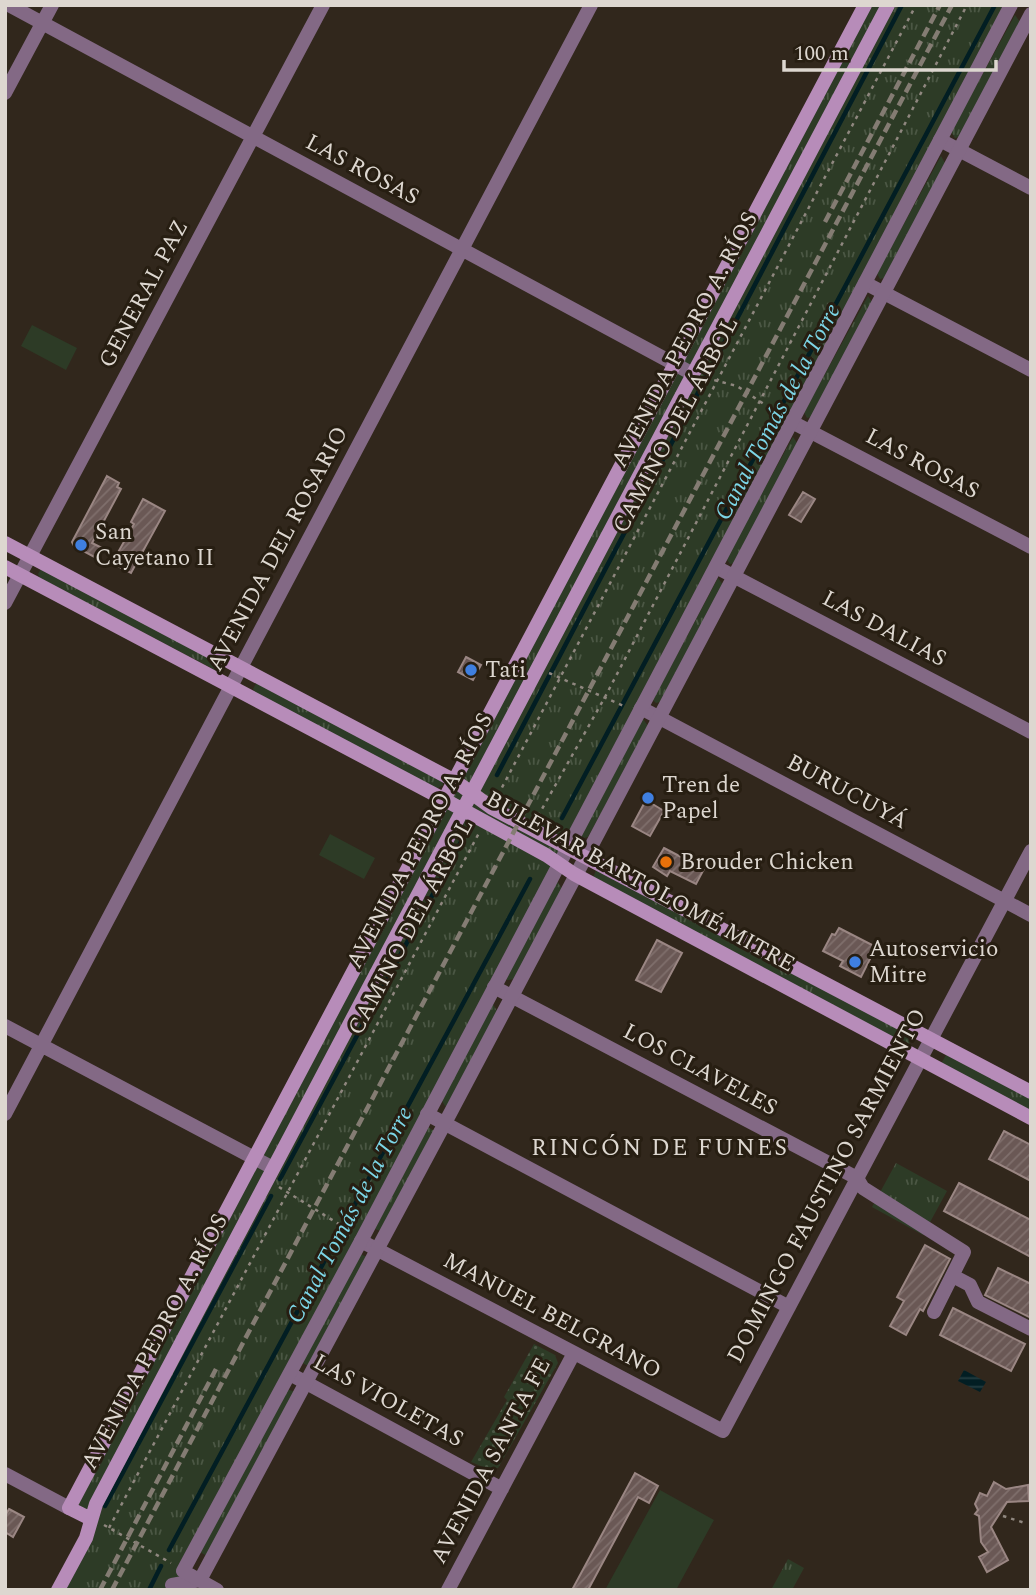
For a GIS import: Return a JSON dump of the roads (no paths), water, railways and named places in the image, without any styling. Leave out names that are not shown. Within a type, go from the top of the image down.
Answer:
[{"type":"main road","name":"AVENIDA PEDRO A. RÍOS","points":[[69,1508],[865,5]]},
{"type":"main road","name":"AVENIDA PEDRO A. RÍOS","points":[[58,1590],[86,1538],[96,1504],[888,5]]},
{"type":"main road","name":"BULEVAR BARTOLOMÉ MITRE","points":[[5,543],[456,780],[492,807],[1031,1092]]},
{"type":"main road","name":"BULEVAR BARTOLOMÉ MITRE","points":[[5,567],[445,800],[575,874],[1031,1118]]},
{"type":"main road","points":[[69,1508],[91,1519]]},
{"type":"street","name":"LAS ROSAS","points":[[9,5],[693,374]]},
{"type":"street","points":[[5,93],[52,5]]},
{"type":"street","name":"GENERAL PAZ","points":[[5,603],[323,5]]},
{"type":"street","name":"AVENIDA DEL ROSARIO","points":[[5,1114],[591,5]]},
{"type":"street","points":[[170,1588],[183,1571],[361,1241],[559,863],[634,708],[716,566],[787,419],[865,283],[1011,5]]},
{"type":"street","points":[[170,1588],[200,1580],[378,1250],[1031,12],[1023,5]]},
{"type":"street","points":[[940,140],[1031,188]]},
{"type":"street","points":[[865,283],[1031,370]]},
{"type":"street","name":"LAS ROSAS","points":[[787,419],[1031,547]]},
{"type":"street","name":"LAS DALIAS","points":[[716,566],[1031,732]]},
{"type":"street","name":"BURUCUYÁ","points":[[634,708],[658,717],[1031,915]]},
{"type":"street","name":"DOMINGO FAUSTINO SARMIENTO","points":[[723,1431],[1031,851]]},
{"type":"street","name":"LOS CLAVELES","points":[[494,988],[857,1178],[863,1188],[964,1252],[953,1276]]},
{"type":"street","points":[[5,1026],[255,1158],[270,1174]]},
{"type":"street","points":[[427,1114],[789,1307]]},
{"type":"street","name":"MANUEL BELGRANO","points":[[361,1241],[723,1431]]},
{"type":"street","points":[[934,1312],[953,1276],[971,1285],[978,1302],[1031,1329]]},
{"type":"street","name":"AVENIDA SANTA FE","points":[[448,1590],[574,1353]]},
{"type":"street","name":"LAS VIOLETAS","points":[[289,1374],[502,1489]]},
{"type":"street","points":[[5,1474],[69,1508]]},
{"type":"street","points":[[183,1571],[217,1590]]},
{"type":"water","points":[[964,1370],[986,1382],[980,1392],[958,1381]]},
{"type":"waterway","points":[[497,775],[902,5]]},
{"type":"waterway","name":"Canal Tomás de la Torre","points":[[562,818],[995,5]]},
{"type":"waterway","points":[[280,1179],[462,840]]},
{"type":"waterway","name":"Canal Tomás de la Torre","points":[[169,1550],[530,879]]},
{"type":"waterway","points":[[105,1506],[271,1196]]},
{"type":"waterway","name":"Canal Tomás de la Torre","points":[[149,1590],[161,1566]]},
{"type":"railway","points":[[825,222],[940,5]]},
{"type":"railway","points":[[112,1590],[952,5]]},
{"type":"railway","points":[[100,1590],[216,1369]]},
{"type":"place","name":"San Cayetano II","points":[[81,545]]},
{"type":"place","name":"Tati","points":[[471,670]]},
{"type":"place","name":"Tren de Papel","points":[[648,798]]},
{"type":"place","name":"Brouder Chicken","points":[[666,862]]},
{"type":"place","name":"Autoservicio Mitre","points":[[855,962]]},
{"type":"district","name":"RINCÓN DE FUNES","points":[[660,1148]]}]
